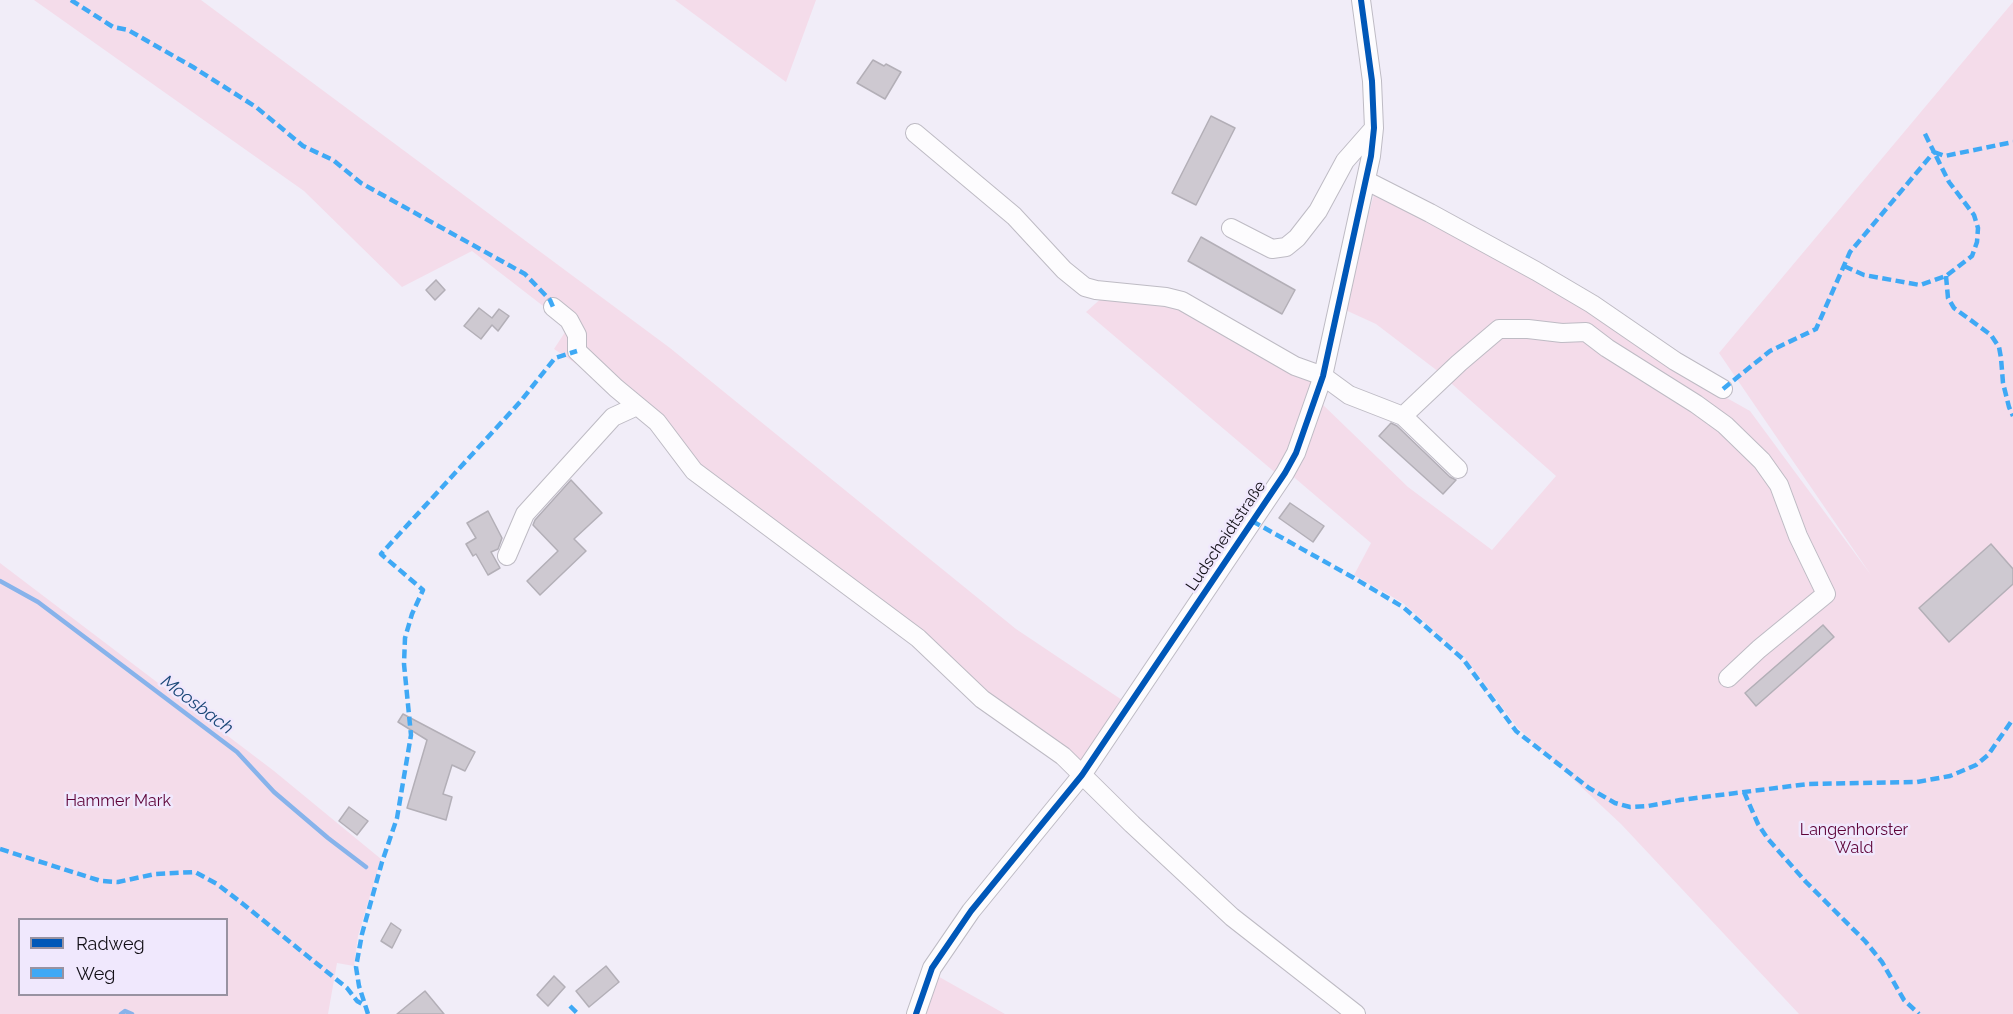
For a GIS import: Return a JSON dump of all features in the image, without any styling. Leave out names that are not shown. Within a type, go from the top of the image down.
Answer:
[{"type":"street","name":"Ludscheidtstraße","points":[[916,1014],[932,968],[971,911],[1082,775],[1285,473],[1296,453],[1323,376],[1367,181],[1374,128],[1372,81],[1360,0]]},
{"type":"street","points":[[1231,228],[1272,249],[1286,247],[1297,238],[1318,211],[1345,161],[1374,128]]},
{"type":"street","points":[[915,133],[1014,216],[1064,270],[1085,287],[1182,301],[1295,366],[1323,376],[1349,394],[1403,416],[1458,469]]},
{"type":"street","points":[[1367,181],[1536,271],[1592,304],[1675,361],[1723,389]]},
{"type":"street","points":[[553,307],[569,320],[577,335],[577,351],[636,406],[657,422],[694,471],[918,638],[982,699],[1063,756],[1232,917],[1356,1014]]},
{"type":"street","points":[[1403,416],[1499,329],[1528,329],[1562,333],[1586,332],[1725,425],[1762,460],[1779,485],[1798,536],[1826,594],[1758,649],[1728,678]]},
{"type":"street","points":[[507,556],[525,514],[613,417],[636,406]]},
{"type":"green space","points":[[34,0],[201,0],[670,348],[1016,629],[1128,704],[1085,768],[695,469],[659,419],[554,349],[569,326],[472,251],[402,287],[304,191]]},
{"type":"green space","points":[[675,0],[816,0],[786,82]]},
{"type":"green space","name":"Langenhorster Wald","points":[[2013,2],[2013,1014],[1799,1014],[1621,824],[1517,727],[1465,658],[1403,603],[1354,575],[1371,543],[1289,473],[1319,401],[1408,487],[1492,550],[1556,476],[1435,369],[1376,324],[1341,308],[1375,191],[1590,311],[1670,366],[1750,411],[1871,575],[1719,353]]},
{"type":"green space","points":[[1105,295],[1165,299],[1317,378],[1278,475],[1086,312]]},
{"type":"green space","name":"Hammer Mark","points":[[0,563],[274,771],[381,859],[358,936],[354,966],[337,963],[328,1014],[0,1014]]},
{"type":"green space","points":[[934,974],[1005,1014],[919,1014]]},
{"type":"building","points":[[873,60],[901,72],[885,99],[857,83]]},
{"type":"building","points":[[1211,116],[1235,128],[1196,205],[1172,193]]},
{"type":"building","points":[[1201,237],[1295,290],[1282,314],[1188,261]]},
{"type":"building","points":[[436,280],[445,290],[435,300],[426,290]]},
{"type":"building","points":[[479,308],[492,318],[499,309],[509,316],[498,331],[492,325],[481,339],[464,326]]},
{"type":"building","points":[[1391,423],[1456,480],[1443,494],[1379,436]]},
{"type":"building","points":[[571,480],[602,513],[574,539],[586,551],[540,595],[527,581],[558,551],[533,525]]},
{"type":"building","points":[[1290,503],[1324,526],[1313,542],[1279,518]]},
{"type":"building","points":[[488,511],[502,538],[498,549],[491,552],[500,568],[488,575],[476,554],[473,556],[466,544],[476,538],[467,523]]},
{"type":"building","points":[[1991,544],[2013,569],[2013,584],[1949,642],[1919,608]]},
{"type":"building","points":[[1823,625],[1834,637],[1756,706],[1745,693]]},
{"type":"building","points":[[403,714],[475,752],[465,771],[452,765],[443,794],[452,797],[446,820],[407,808],[427,740],[398,722]]},
{"type":"building","points":[[349,807],[368,821],[357,835],[339,821]]},
{"type":"building","points":[[391,923],[401,930],[392,948],[381,941]]},
{"type":"building","points":[[606,966],[619,982],[589,1007],[576,991]]},
{"type":"building","points":[[554,976],[565,987],[548,1006],[537,995]]},
{"type":"building","points":[[425,991],[444,1014],[397,1014]]},
{"type":"waterway","name":"Moosbach","points":[[0,581],[38,602],[237,752],[274,792],[366,867]]},
{"type":"waterway","points":[[121,1014],[125,1011],[132,1014]]},
{"type":"marked path","points":[[71,0],[113,27],[128,30],[193,67],[256,107],[303,146],[333,160],[361,183],[525,274],[550,300],[553,307]]},
{"type":"marked path","points":[[1723,389],[1770,351],[1816,329],[1850,252],[1934,152],[1923,130]]},
{"type":"marked path","points":[[1934,152],[1945,156],[2013,142]]},
{"type":"marked path","points":[[1844,266],[1864,275],[1920,285],[1946,276],[1972,256],[1977,242],[1978,228],[1974,215],[1949,182],[1934,152]]},
{"type":"marked path","points":[[1946,276],[1948,298],[1954,308],[1991,335],[1999,347],[2003,383],[2013,416]]},
{"type":"marked path","points":[[368,1014],[356,967],[362,934],[397,818],[411,735],[404,664],[405,638],[412,614],[423,590],[381,554],[520,402],[555,358],[577,351]]},
{"type":"marked path","points":[[1252,521],[1403,607],[1463,659],[1516,731],[1589,788],[1615,803],[1630,807],[1808,784],[1917,782],[1950,776],[1976,765],[1988,755],[2013,719]]},
{"type":"marked path","points":[[1744,792],[1758,824],[1768,839],[1806,882],[1865,941],[1882,962],[1904,1000],[1919,1014]]},
{"type":"marked path","points":[[0,849],[101,881],[118,882],[155,874],[195,872],[217,884],[243,904],[347,988],[357,1001],[364,1005]]},
{"type":"marked path","points":[[570,1006],[578,1014]]},
{"type":"cycle path","points":[[916,1014],[932,968],[971,911],[1082,775],[1285,473],[1296,453],[1323,376],[1371,156],[1374,128],[1372,81],[1361,0]]}]
